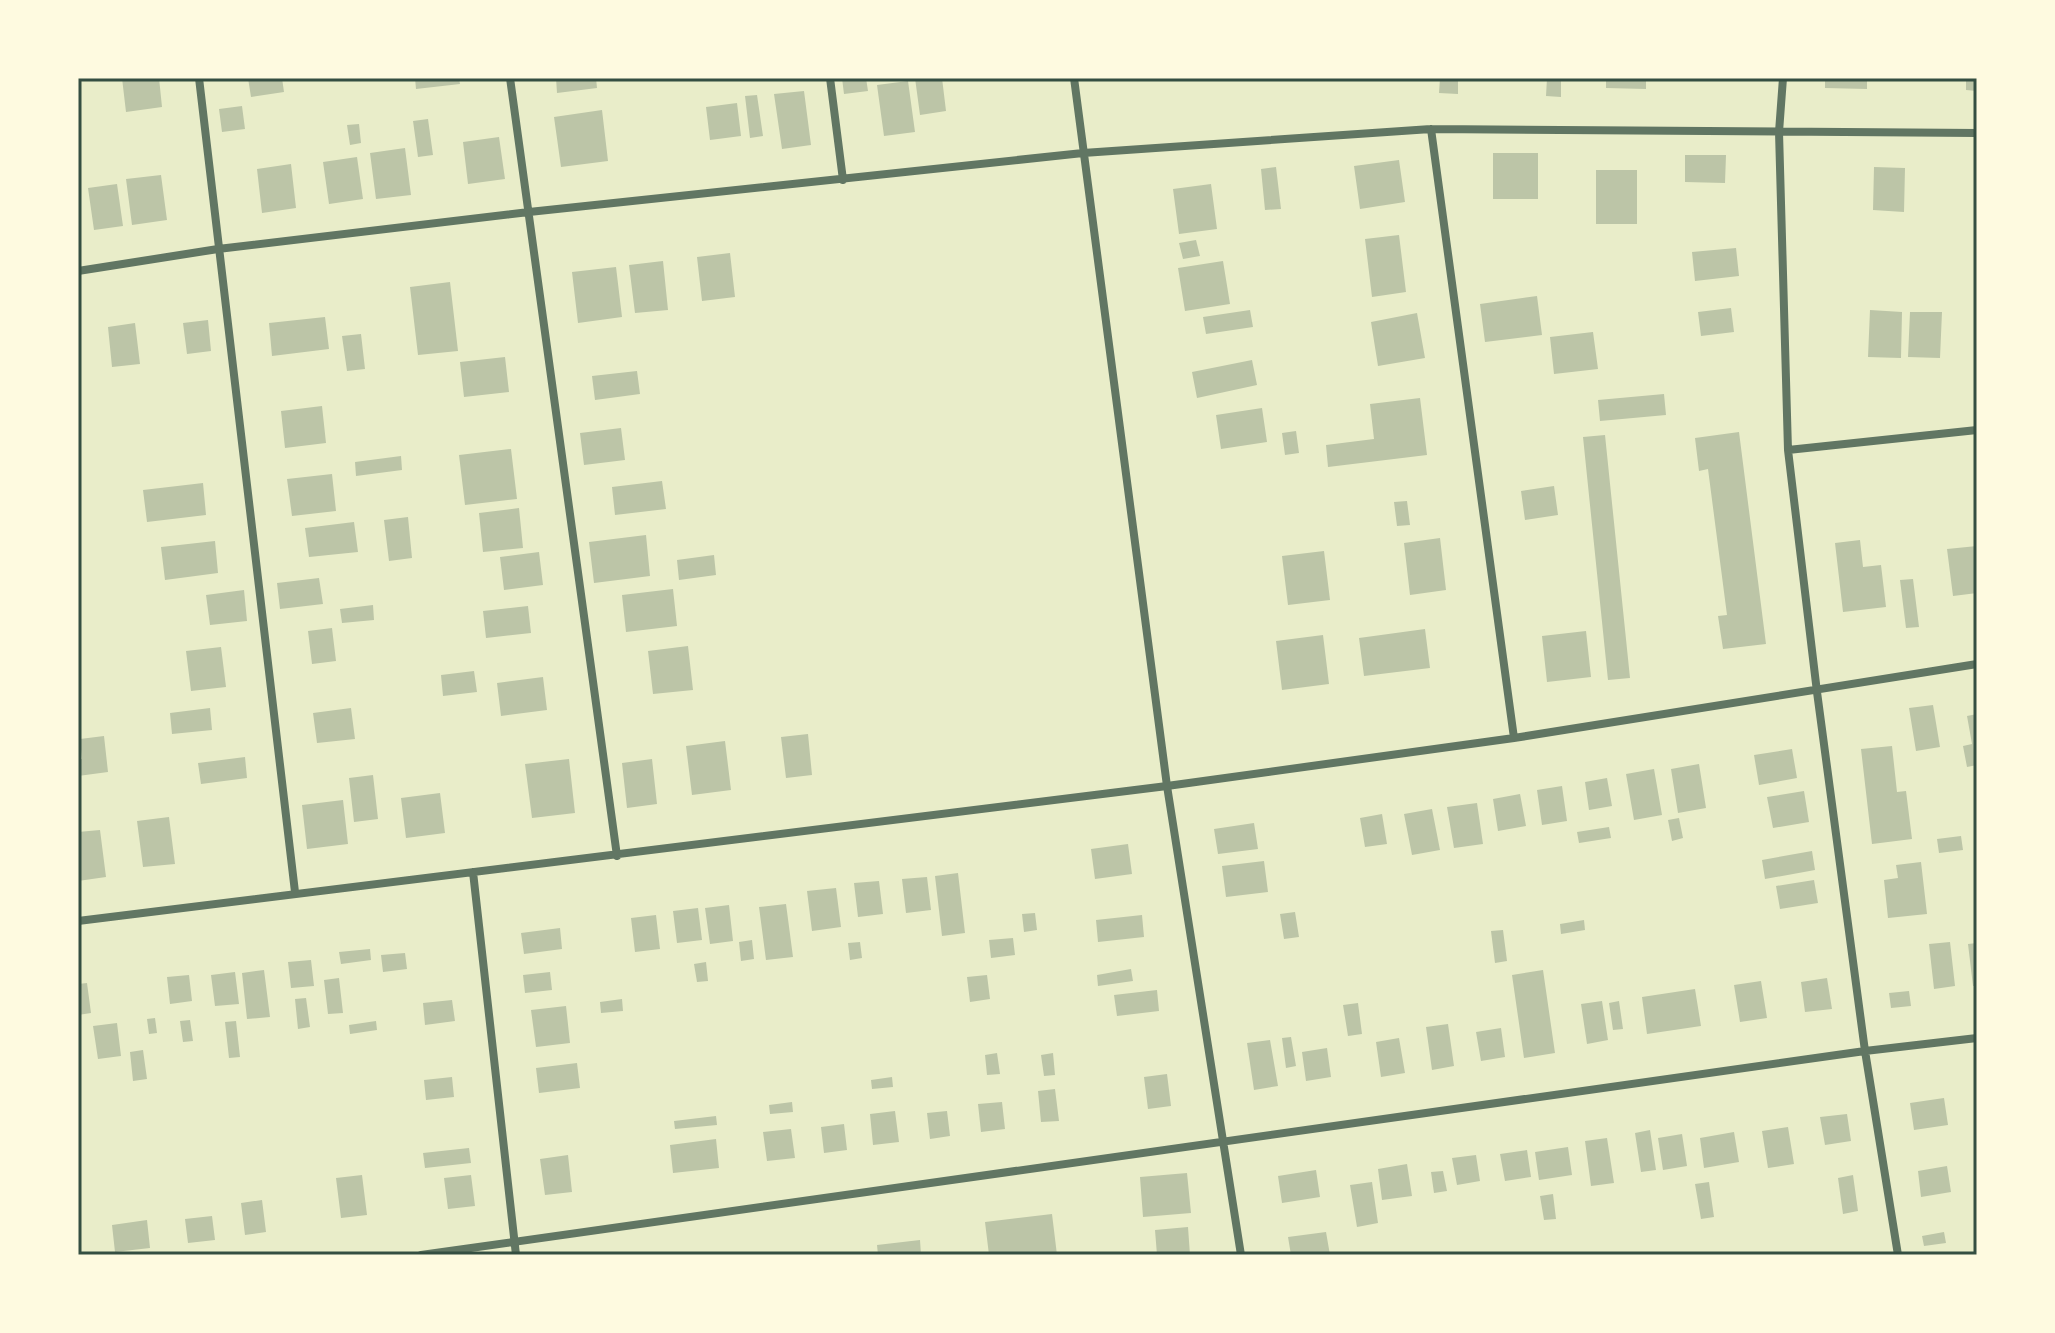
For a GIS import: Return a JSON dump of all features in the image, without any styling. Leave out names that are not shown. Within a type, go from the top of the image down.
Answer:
[{"type":"street","points":[[199,78],[295,892]]},
{"type":"street","points":[[510,78],[617,856]]},
{"type":"street","points":[[830,78],[843,180]]},
{"type":"street","points":[[1074,78],[1167,786],[1241,1255]]},
{"type":"street","points":[[1783,78],[1779,132],[1788,450],[1865,1051],[1898,1255]]},
{"type":"street","points":[[78,271],[218,249],[529,212],[1083,153],[1431,129],[1977,133]]},
{"type":"street","points":[[1431,129],[1514,738]]},
{"type":"street","points":[[1788,450],[1977,430]]},
{"type":"street","points":[[78,921],[1167,786],[1514,738],[1977,664]]},
{"type":"street","points":[[473,872],[516,1255]]},
{"type":"street","points":[[421,1255],[1865,1051],[1977,1038]]},
{"type":"building","points":[[122,78],[159,78],[162,107],[126,112]]},
{"type":"building","points":[[248,78],[282,78],[284,92],[251,97]]},
{"type":"building","points":[[415,78],[459,78],[460,84],[416,89]]},
{"type":"building","points":[[556,78],[596,78],[597,88],[557,93]]},
{"type":"building","points":[[842,78],[866,78],[868,91],[844,94]]},
{"type":"building","points":[[915,78],[942,78],[946,111],[920,115]]},
{"type":"building","points":[[1440,78],[1458,78],[1458,94],[1439,93]]},
{"type":"building","points":[[1547,78],[1561,78],[1561,97],[1546,96]]},
{"type":"building","points":[[1606,78],[1646,78],[1646,89],[1606,88]]},
{"type":"building","points":[[1825,78],[1867,78],[1867,89],[1825,88]]},
{"type":"building","points":[[1966,78],[1977,78],[1977,91],[1966,90]]},
{"type":"building","points":[[908,81],[915,132],[884,136],[877,85]]},
{"type":"building","points":[[804,91],[811,145],[782,149],[774,94]]},
{"type":"building","points":[[757,95],[763,136],[750,138],[745,96]]},
{"type":"building","points":[[737,103],[741,136],[710,140],[706,107]]},
{"type":"building","points":[[242,106],[245,129],[222,132],[219,109]]},
{"type":"building","points":[[602,110],[608,161],[561,167],[554,117]]},
{"type":"building","points":[[428,119],[433,155],[418,157],[413,121]]},
{"type":"building","points":[[359,124],[361,143],[350,145],[347,125]]},
{"type":"building","points":[[499,137],[505,179],[468,184],[463,142]]},
{"type":"building","points":[[405,148],[411,195],[376,199],[370,153]]},
{"type":"building","points":[[1493,153],[1538,153],[1538,199],[1493,199]]},
{"type":"building","points":[[1685,155],[1726,155],[1725,183],[1685,182]]},
{"type":"building","points":[[357,157],[363,199],[329,204],[323,162]]},
{"type":"building","points":[[1399,160],[1405,202],[1360,209],[1354,166]]},
{"type":"building","points":[[291,164],[296,208],[262,213],[257,169]]},
{"type":"building","points":[[1276,167],[1281,209],[1265,210],[1261,169]]},
{"type":"building","points":[[1874,167],[1905,168],[1904,212],[1873,210]]},
{"type":"building","points":[[1596,170],[1637,170],[1637,224],[1596,224]]},
{"type":"building","points":[[161,175],[167,220],[132,225],[126,179]]},
{"type":"building","points":[[117,184],[123,226],[94,230],[88,188]]},
{"type":"building","points":[[1211,184],[1217,229],[1179,234],[1173,189]]},
{"type":"building","points":[[1399,235],[1406,292],[1372,297],[1365,239]]},
{"type":"building","points":[[1196,240],[1200,256],[1183,259],[1179,243]]},
{"type":"building","points":[[1736,248],[1739,276],[1695,281],[1692,252]]},
{"type":"building","points":[[730,253],[735,297],[702,301],[697,257]]},
{"type":"building","points":[[663,261],[668,310],[635,313],[629,265]]},
{"type":"building","points":[[1223,261],[1230,304],[1185,311],[1178,268]]},
{"type":"building","points":[[616,267],[622,317],[578,323],[572,272]]},
{"type":"building","points":[[450,282],[458,351],[418,355],[410,287]]},
{"type":"building","points":[[1537,296],[1542,335],[1485,342],[1480,304]]},
{"type":"building","points":[[1731,308],[1734,332],[1701,336],[1698,312]]},
{"type":"building","points":[[1250,310],[1253,327],[1206,334],[1203,317]]},
{"type":"building","points":[[1870,310],[1902,312],[1901,358],[1868,357]]},
{"type":"building","points":[[1910,312],[1942,312],[1940,358],[1908,357]]},
{"type":"building","points":[[1417,313],[1425,358],[1378,366],[1371,322]]},
{"type":"building","points":[[325,317],[329,349],[272,356],[269,323]]},
{"type":"building","points":[[208,320],[211,351],[187,354],[183,323]]},
{"type":"building","points":[[135,323],[140,364],[112,367],[108,327]]},
{"type":"building","points":[[1593,332],[1598,369],[1554,374],[1550,337]]},
{"type":"building","points":[[361,334],[365,369],[347,371],[342,336]]},
{"type":"building","points":[[505,357],[509,392],[464,397],[460,362]]},
{"type":"building","points":[[1252,360],[1257,385],[1197,398],[1192,372]]},
{"type":"building","points":[[637,371],[640,394],[595,400],[592,376]]},
{"type":"building","points":[[1664,394],[1666,415],[1600,421],[1598,400]]},
{"type":"building","points":[[1420,398],[1427,455],[1328,467],[1326,445],[1374,439],[1370,404]]},
{"type":"building","points":[[322,406],[326,443],[285,448],[281,411]]},
{"type":"building","points":[[1262,408],[1267,442],[1221,449],[1216,415]]},
{"type":"building","points":[[621,428],[625,460],[584,465],[580,433]]},
{"type":"building","points":[[1296,431],[1299,453],[1285,455],[1282,433]]},
{"type":"building","points":[[1739,432],[1766,644],[1723,649],[1718,616],[1727,615],[1708,469],[1699,471],[1695,438]]},
{"type":"building","points":[[1605,435],[1630,678],[1608,680],[1583,437]]},
{"type":"building","points":[[511,449],[517,499],[465,505],[459,455]]},
{"type":"building","points":[[401,456],[402,470],[356,476],[355,462]]},
{"type":"building","points":[[332,474],[336,511],[292,516],[287,479]]},
{"type":"building","points":[[662,481],[666,509],[615,515],[612,487]]},
{"type":"building","points":[[203,483],[206,515],[147,522],[143,490]]},
{"type":"building","points":[[1554,486],[1558,515],[1525,520],[1521,491]]},
{"type":"building","points":[[1407,501],[1410,525],[1397,526],[1394,502]]},
{"type":"building","points":[[519,508],[523,548],[483,552],[479,513]]},
{"type":"building","points":[[408,517],[412,558],[389,561],[384,520]]},
{"type":"building","points":[[354,522],[358,552],[309,557],[305,528]]},
{"type":"building","points":[[646,535],[650,576],[594,583],[589,542]]},
{"type":"building","points":[[1440,538],[1446,590],[1410,595],[1404,543]]},
{"type":"building","points":[[1860,540],[1863,567],[1881,565],[1886,607],[1843,612],[1835,543]]},
{"type":"building","points":[[215,541],[218,573],[165,580],[161,547]]},
{"type":"building","points":[[1977,546],[1977,593],[1953,596],[1947,549]]},
{"type":"building","points":[[1324,551],[1330,600],[1288,605],[1282,556]]},
{"type":"building","points":[[539,552],[543,585],[504,590],[500,557]]},
{"type":"building","points":[[714,555],[716,575],[679,580],[677,560]]},
{"type":"building","points":[[319,578],[323,604],[280,609],[277,583]]},
{"type":"building","points":[[1913,579],[1919,627],[1906,628],[1900,580]]},
{"type":"building","points":[[673,589],[677,626],[626,632],[622,595]]},
{"type":"building","points":[[244,590],[247,621],[210,625],[206,595]]},
{"type":"building","points":[[373,605],[374,620],[342,623],[340,609]]},
{"type":"building","points":[[528,606],[531,633],[486,638],[483,611]]},
{"type":"building","points":[[332,628],[336,661],[312,664],[308,631]]},
{"type":"building","points":[[1425,629],[1430,668],[1364,676],[1359,638]]},
{"type":"building","points":[[1586,631],[1591,677],[1547,682],[1542,636]]},
{"type":"building","points":[[1323,635],[1329,684],[1282,690],[1276,641]]},
{"type":"building","points":[[688,646],[693,690],[653,694],[648,651]]},
{"type":"building","points":[[221,647],[226,687],[191,691],[186,651]]},
{"type":"building","points":[[474,671],[477,692],[443,696],[441,675]]},
{"type":"building","points":[[543,677],[547,710],[501,716],[497,683]]},
{"type":"building","points":[[1933,705],[1940,747],[1916,751],[1909,708]]},
{"type":"building","points":[[210,708],[212,730],[172,734],[170,713]]},
{"type":"building","points":[[351,708],[355,739],[317,743],[313,713]]},
{"type":"building","points":[[1977,714],[1977,765],[1967,767],[1963,746],[1972,744],[1967,716]]},
{"type":"building","points":[[808,734],[812,775],[786,778],[781,737]]},
{"type":"building","points":[[104,736],[108,772],[78,776],[78,759],[82,759],[80,739]]},
{"type":"building","points":[[725,741],[731,790],[692,795],[686,746]]},
{"type":"building","points":[[1892,746],[1897,792],[1906,791],[1912,839],[1872,844],[1861,749]]},
{"type":"building","points":[[1792,749],[1797,778],[1759,785],[1754,755]]},
{"type":"building","points":[[245,757],[247,778],[201,784],[198,763]]},
{"type":"building","points":[[569,759],[575,813],[532,818],[525,764]]},
{"type":"building","points":[[652,759],[657,804],[627,808],[622,763]]},
{"type":"building","points":[[1699,764],[1706,808],[1678,813],[1671,769]]},
{"type":"building","points":[[1654,769],[1662,815],[1634,820],[1626,774]]},
{"type":"building","points":[[373,775],[378,819],[354,822],[349,778]]},
{"type":"building","points":[[1607,778],[1612,806],[1589,810],[1585,782]]},
{"type":"building","points":[[1562,786],[1567,821],[1542,825],[1537,790]]},
{"type":"building","points":[[1804,791],[1809,822],[1773,828],[1767,797]]},
{"type":"building","points":[[440,793],[445,833],[406,838],[401,798]]},
{"type":"building","points":[[1520,794],[1526,826],[1498,831],[1493,799]]},
{"type":"building","points":[[343,800],[348,844],[307,849],[302,805]]},
{"type":"building","points":[[1477,803],[1483,844],[1454,848],[1447,807]]},
{"type":"building","points":[[1432,809],[1440,850],[1412,855],[1404,814]]},
{"type":"building","points":[[1382,814],[1387,844],[1365,847],[1360,818]]},
{"type":"building","points":[[169,817],[175,864],[143,867],[137,821]]},
{"type":"building","points":[[1679,818],[1683,838],[1672,841],[1668,820]]},
{"type":"building","points":[[1254,823],[1258,849],[1218,854],[1214,829]]},
{"type":"building","points":[[1609,827],[1611,838],[1579,843],[1577,832]]},
{"type":"building","points":[[100,830],[106,877],[78,881],[78,832]]},
{"type":"building","points":[[1961,836],[1963,850],[1939,853],[1937,839]]},
{"type":"building","points":[[1128,844],[1132,874],[1095,879],[1091,849]]},
{"type":"building","points":[[1812,851],[1815,870],[1765,879],[1762,860]]},
{"type":"building","points":[[1264,861],[1268,892],[1226,897],[1222,866]]},
{"type":"building","points":[[1921,862],[1927,914],[1888,918],[1884,880],[1898,878],[1896,865]]},
{"type":"building","points":[[958,873],[965,933],[942,936],[935,876]]},
{"type":"building","points":[[927,877],[931,910],[906,913],[902,879]]},
{"type":"building","points":[[1814,880],[1818,903],[1780,909],[1776,886]]},
{"type":"building","points":[[879,881],[883,914],[858,917],[854,883]]},
{"type":"building","points":[[836,888],[841,927],[812,931],[807,891]]},
{"type":"building","points":[[786,904],[793,957],[766,960],[759,907]]},
{"type":"building","points":[[729,905],[733,941],[710,944],[705,908]]},
{"type":"building","points":[[698,908],[702,940],[677,943],[673,911]]},
{"type":"building","points":[[1295,912],[1299,937],[1284,939],[1280,914]]},
{"type":"building","points":[[1035,913],[1037,930],[1024,932],[1022,914]]},
{"type":"building","points":[[656,915],[660,949],[635,952],[631,918]]},
{"type":"building","points":[[1142,915],[1144,937],[1098,942],[1096,920]]},
{"type":"building","points":[[1584,920],[1585,930],[1561,934],[1560,924]]},
{"type":"building","points":[[560,928],[562,949],[524,954],[521,933]]},
{"type":"building","points":[[1503,930],[1507,961],[1495,963],[1491,931]]},
{"type":"building","points":[[1013,938],[1015,955],[991,958],[989,940]]},
{"type":"building","points":[[752,940],[754,959],[741,961],[739,942]]},
{"type":"building","points":[[860,942],[862,958],[850,960],[848,943]]},
{"type":"building","points":[[1950,942],[1955,986],[1934,989],[1929,944]]},
{"type":"building","points":[[1977,943],[1977,986],[1973,986],[1968,944]]},
{"type":"building","points":[[370,949],[371,960],[341,964],[339,952]]},
{"type":"building","points":[[405,953],[407,969],[383,972],[381,955]]},
{"type":"building","points":[[311,960],[314,986],[291,988],[288,962]]},
{"type":"building","points":[[706,962],[708,981],[697,982],[694,964]]},
{"type":"building","points":[[1131,969],[1133,981],[1098,986],[1097,975]]},
{"type":"building","points":[[264,970],[270,1017],[247,1019],[242,973]]},
{"type":"building","points":[[1543,970],[1555,1053],[1524,1058],[1512,975]]},
{"type":"building","points":[[235,972],[239,1004],[215,1006],[211,975]]},
{"type":"building","points":[[550,972],[552,990],[525,993],[523,975]]},
{"type":"building","points":[[189,975],[192,1001],[170,1004],[167,977]]},
{"type":"building","points":[[987,975],[990,999],[970,1002],[967,977]]},
{"type":"building","points":[[339,978],[343,1013],[328,1014],[324,980]]},
{"type":"building","points":[[1827,978],[1832,1009],[1805,1012],[1801,982]]},
{"type":"building","points":[[1761,981],[1767,1018],[1740,1022],[1734,985]]},
{"type":"building","points":[[87,983],[91,1013],[78,1015],[78,984]]},
{"type":"building","points":[[1695,989],[1701,1026],[1647,1034],[1642,997]]},
{"type":"building","points":[[1157,990],[1159,1011],[1117,1016],[1114,995]]},
{"type":"building","points":[[1909,991],[1911,1006],[1891,1008],[1889,993]]},
{"type":"building","points":[[306,998],[310,1027],[298,1029],[295,999]]},
{"type":"building","points":[[622,999],[623,1011],[601,1013],[600,1002]]},
{"type":"building","points":[[452,1000],[455,1021],[425,1025],[423,1003]]},
{"type":"building","points":[[1602,1001],[1608,1040],[1587,1044],[1581,1004]]},
{"type":"building","points":[[1619,1001],[1623,1029],[1613,1030],[1609,1003]]},
{"type":"building","points":[[1358,1003],[1362,1034],[1348,1036],[1343,1005]]},
{"type":"building","points":[[566,1006],[570,1043],[536,1047],[531,1010]]},
{"type":"building","points":[[155,1018],[157,1033],[149,1034],[147,1019]]},
{"type":"building","points":[[190,1020],[193,1041],[183,1042],[180,1021]]},
{"type":"building","points":[[236,1021],[240,1057],[229,1058],[225,1022]]},
{"type":"building","points":[[376,1021],[377,1030],[350,1034],[349,1025]]},
{"type":"building","points":[[117,1023],[121,1056],[98,1059],[93,1026]]},
{"type":"building","points":[[1448,1024],[1454,1066],[1432,1070],[1426,1027]]},
{"type":"building","points":[[1501,1028],[1505,1057],[1481,1061],[1476,1032]]},
{"type":"building","points":[[1291,1037],[1296,1066],[1286,1068],[1282,1038]]},
{"type":"building","points":[[1399,1038],[1405,1073],[1381,1077],[1376,1042]]},
{"type":"building","points":[[1270,1040],[1278,1086],[1254,1090],[1247,1043]]},
{"type":"building","points":[[1327,1048],[1331,1077],[1306,1081],[1302,1052]]},
{"type":"building","points":[[143,1050],[147,1079],[133,1081],[130,1052]]},
{"type":"building","points":[[997,1053],[1000,1074],[987,1075],[985,1055]]},
{"type":"building","points":[[1053,1053],[1055,1075],[1044,1076],[1041,1055]]},
{"type":"building","points":[[577,1063],[580,1088],[539,1093],[536,1068]]},
{"type":"building","points":[[1167,1074],[1171,1106],[1148,1109],[1144,1077]]},
{"type":"building","points":[[452,1077],[454,1097],[426,1100],[424,1080]]},
{"type":"building","points":[[892,1077],[893,1087],[872,1089],[871,1080]]},
{"type":"building","points":[[1055,1089],[1059,1121],[1041,1122],[1038,1091]]},
{"type":"building","points":[[1944,1098],[1948,1125],[1914,1130],[1910,1103]]},
{"type":"building","points":[[792,1102],[793,1112],[770,1114],[769,1105]]},
{"type":"building","points":[[1002,1102],[1005,1129],[981,1132],[978,1104]]},
{"type":"building","points":[[895,1111],[899,1142],[873,1145],[870,1114]]},
{"type":"building","points":[[947,1111],[950,1136],[930,1139],[927,1113]]},
{"type":"building","points":[[1847,1114],[1851,1141],[1825,1145],[1820,1117]]},
{"type":"building","points":[[716,1116],[717,1125],[675,1129],[674,1121]]},
{"type":"building","points":[[844,1124],[847,1150],[824,1153],[821,1127]]},
{"type":"building","points":[[1788,1127],[1794,1164],[1768,1168],[1762,1131]]},
{"type":"building","points":[[791,1129],[795,1158],[767,1161],[763,1132]]},
{"type":"building","points":[[1650,1130],[1656,1170],[1641,1172],[1635,1133]]},
{"type":"building","points":[[1734,1132],[1739,1162],[1704,1168],[1700,1138]]},
{"type":"building","points":[[1682,1134],[1687,1166],[1663,1170],[1658,1138]]},
{"type":"building","points":[[1607,1138],[1614,1183],[1591,1186],[1585,1141]]},
{"type":"building","points":[[716,1139],[719,1168],[673,1173],[670,1145]]},
{"type":"building","points":[[1568,1147],[1572,1175],[1539,1180],[1535,1152]]},
{"type":"building","points":[[469,1148],[471,1163],[425,1168],[423,1153]]},
{"type":"building","points":[[1527,1150],[1531,1177],[1505,1181],[1500,1154]]},
{"type":"building","points":[[568,1155],[572,1192],[545,1195],[540,1159]]},
{"type":"building","points":[[1476,1155],[1480,1181],[1457,1185],[1452,1158]]},
{"type":"building","points":[[1407,1164],[1412,1196],[1382,1200],[1378,1169]]},
{"type":"building","points":[[1947,1166],[1951,1192],[1921,1197],[1918,1171]]},
{"type":"building","points":[[1316,1170],[1320,1197],[1282,1203],[1278,1176]]},
{"type":"building","points":[[1443,1171],[1447,1191],[1434,1193],[1431,1172]]},
{"type":"building","points":[[1187,1173],[1191,1213],[1143,1217],[1140,1177]]},
{"type":"building","points":[[362,1175],[367,1215],[341,1218],[336,1178]]},
{"type":"building","points":[[471,1175],[475,1206],[448,1209],[444,1178]]},
{"type":"building","points":[[1853,1175],[1858,1211],[1843,1214],[1838,1178]]},
{"type":"building","points":[[1372,1182],[1378,1223],[1357,1227],[1350,1185]]},
{"type":"building","points":[[1709,1182],[1714,1217],[1701,1219],[1695,1184]]},
{"type":"building","points":[[1553,1194],[1556,1219],[1544,1220],[1540,1196]]},
{"type":"building","points":[[262,1200],[266,1232],[245,1235],[241,1203]]},
{"type":"building","points":[[1052,1214],[1057,1255],[989,1255],[985,1222]]},
{"type":"building","points":[[212,1216],[215,1240],[188,1243],[185,1219]]},
{"type":"building","points":[[147,1220],[150,1248],[115,1252],[112,1225]]},
{"type":"building","points":[[1188,1227],[1190,1255],[1157,1255],[1155,1230]]},
{"type":"building","points":[[1326,1232],[1330,1255],[1291,1255],[1288,1237]]},
{"type":"building","points":[[1944,1232],[1946,1243],[1924,1246],[1922,1236]]},
{"type":"building","points":[[920,1240],[921,1255],[878,1255],[877,1245]]}]
